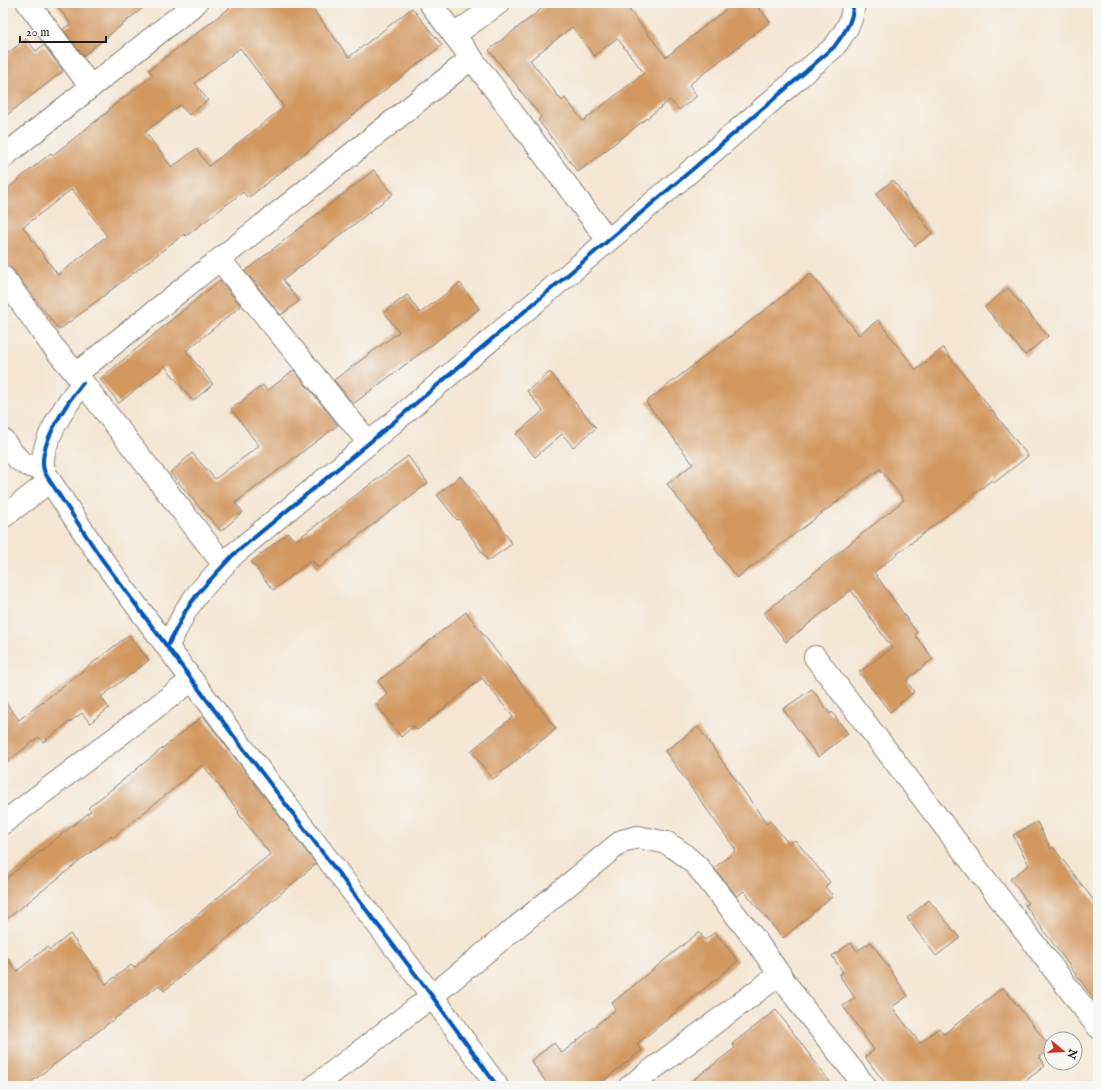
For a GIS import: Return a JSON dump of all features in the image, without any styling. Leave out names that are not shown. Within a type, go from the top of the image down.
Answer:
[{"type":"street","points":[[28,3],[91,87]]},
{"type":"street","points":[[3,157],[196,3]]},
{"type":"street","points":[[430,3],[608,240]]},
{"type":"street","points":[[454,35],[499,3]]},
{"type":"street","points":[[167,647],[186,610],[199,592],[233,555],[369,443],[834,47],[849,26],[854,12],[853,3]]},
{"type":"street","points":[[472,58],[220,260],[79,379],[50,434],[44,455],[47,475],[101,558],[236,739],[432,996],[497,1086]]},
{"type":"street","points":[[220,260],[369,443]]},
{"type":"street","points":[[3,277],[51,344],[224,565]]},
{"type":"street","points":[[3,440],[18,459],[30,467],[47,475]]},
{"type":"street","points":[[3,517],[47,475]]},
{"type":"street","points":[[815,657],[1098,1027]]},
{"type":"street","points":[[3,823],[192,680]]},
{"type":"street","points":[[315,1086],[432,996],[622,840],[638,837],[666,843],[682,853],[697,866],[754,938],[804,1009],[865,1086]]},
{"type":"street","points":[[630,1086],[780,974]]},
{"type":"building","points":[[55,3],[149,3],[83,56],[63,29],[71,24]]},
{"type":"building","points":[[236,3],[308,3],[349,57],[412,8],[442,45],[248,198],[243,192],[186,236],[184,234],[59,330],[13,270],[8,266],[3,265],[3,192],[51,153],[53,155],[153,75],[149,70]],"holes":[[[240,48],[284,107],[209,166],[196,149],[172,167],[145,132],[180,105],[189,115],[208,100],[195,83]],[[72,189],[107,236],[58,275],[23,227]]]},
{"type":"building","points":[[549,3],[624,3],[666,57],[734,3],[755,3],[770,22],[689,85],[697,96],[679,110],[670,100],[578,172],[538,120],[541,117],[489,50]],"holes":[[[572,27],[594,56],[617,38],[644,73],[583,121],[565,98],[562,101],[530,60]]]},
{"type":"building","points":[[26,39],[36,51],[44,45],[63,71],[3,118],[3,57]]},
{"type":"building","points":[[374,170],[393,194],[283,280],[299,301],[281,315],[245,271]]},
{"type":"building","points":[[893,180],[932,233],[915,246],[876,194]]},
{"type":"building","points":[[811,274],[859,335],[878,320],[916,370],[943,348],[1028,456],[994,483],[992,480],[874,572],[917,633],[915,635],[933,659],[906,680],[914,692],[890,712],[859,672],[892,648],[851,590],[786,642],[764,613],[904,500],[880,469],[737,578],[714,548],[716,547],[667,484],[693,464],[646,402]]},
{"type":"building","points":[[220,280],[241,306],[186,351],[213,384],[193,401],[165,366],[119,403],[100,379]]},
{"type":"building","points":[[460,283],[479,309],[353,404],[334,380],[399,332],[384,312],[407,295],[420,313]]},
{"type":"building","points":[[1008,288],[1048,336],[1025,355],[985,307]]},
{"type":"building","points":[[294,370],[338,425],[235,503],[243,512],[221,531],[170,473],[192,453],[215,479],[259,446],[231,409],[263,385],[267,391]]},
{"type":"building","points":[[550,372],[596,428],[573,447],[562,434],[535,457],[516,434],[543,411],[527,391]]},
{"type":"building","points":[[408,456],[428,483],[318,568],[312,560],[273,590],[251,562],[288,533],[295,541]]},
{"type":"building","points":[[460,476],[499,524],[512,544],[488,561],[459,519],[457,520],[437,495]]},
{"type":"building","points":[[466,612],[556,729],[493,779],[471,751],[513,717],[482,678],[417,730],[414,726],[401,737],[376,704],[388,694],[378,681]]},
{"type":"building","points":[[129,635],[149,660],[101,697],[109,708],[90,723],[82,713],[43,742],[39,737],[3,765],[3,699],[19,720]]},
{"type":"building","points":[[812,689],[830,714],[832,712],[848,734],[818,757],[783,709]]},
{"type":"building","points":[[203,716],[316,864],[164,991],[159,985],[26,1086],[3,1086],[3,953],[17,971],[47,947],[50,950],[70,934],[106,984],[131,965],[134,968],[270,854],[203,765],[112,838],[111,836],[3,922],[3,881],[91,811],[88,808]]},
{"type":"building","points":[[698,727],[767,824],[770,821],[789,844],[795,840],[830,882],[825,887],[833,896],[783,938],[744,891],[737,896],[714,868],[736,850],[665,751]]},
{"type":"building","points":[[1037,822],[1051,849],[1053,847],[1098,906],[1098,1005],[1025,905],[1028,903],[1010,879],[1029,865],[1013,835]]},
{"type":"building","points":[[929,900],[960,938],[936,956],[907,918]]},
{"type":"building","points":[[699,932],[705,940],[715,932],[738,961],[637,1044],[642,1050],[597,1086],[549,1086],[531,1061],[554,1043],[562,1053],[616,1009],[612,1003]]},
{"type":"building","points":[[871,942],[908,996],[892,1007],[920,1043],[939,1028],[944,1034],[1003,987],[1043,1038],[1043,1054],[1039,1057],[1043,1063],[1043,1068],[1019,1086],[887,1086],[865,1057],[874,1050],[843,1006],[855,998],[839,975],[843,972],[832,956],[851,943],[857,951]]},
{"type":"building","points":[[776,1010],[833,1086],[685,1086],[735,1048],[732,1044]]},
{"type":"cycle path","points":[[167,647],[186,610],[199,592],[233,555],[369,443],[694,168],[834,47],[845,32],[850,21],[853,3]]},
{"type":"cycle path","points":[[83,383],[62,412],[49,437],[43,460],[44,470],[47,476],[101,558],[236,739],[432,996],[497,1086]]}]
